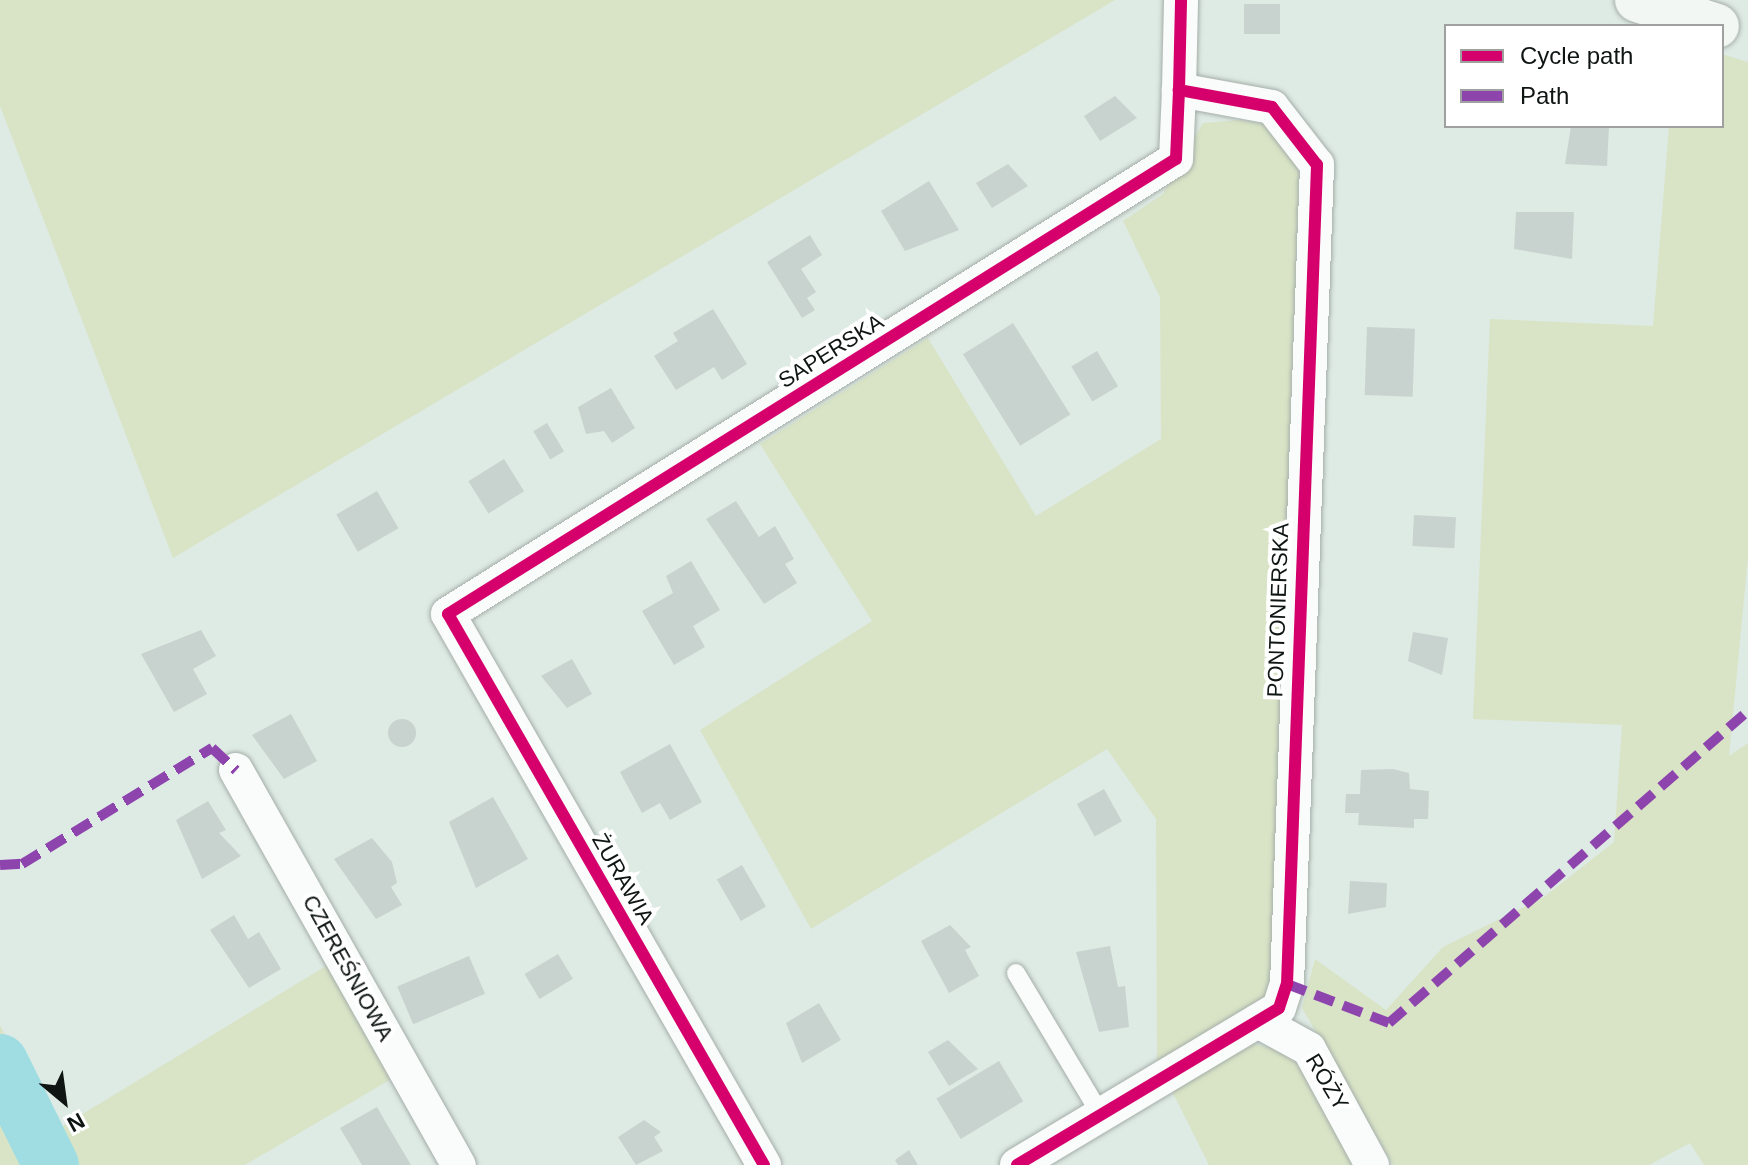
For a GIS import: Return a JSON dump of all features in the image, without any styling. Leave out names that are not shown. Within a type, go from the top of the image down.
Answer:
[{"type":"street","points":[[1179,90],[1181,0]]},
{"type":"street","points":[[1637,0],[1711,24]]},
{"type":"street","points":[[1724,28],[1748,36]]},
{"type":"street","name":"SAPERSKA","points":[[448,614],[1176,159],[1179,90]]},
{"type":"street","name":"PONTONIERSKA","points":[[1017,1165],[1279,1008],[1287,984],[1317,165],[1272,107],[1179,90]]},
{"type":"street","name":"ŻURAWIA","points":[[448,614],[764,1165]]},
{"type":"street","name":"CZEREŚNIOWA","points":[[236,770],[459,1165]]},
{"type":"street","name":"RÓŻY","points":[[1258,1021],[1309,1049],[1372,1165]]},
{"type":"lane","points":[[1016,973],[1101,1115]]},
{"type":"green space","points":[[0,0],[1115,0],[173,558],[0,106]]},
{"type":"green space","points":[[1724,55],[1748,62],[1748,557],[1729,756],[1748,743],[1748,1165],[1704,1165],[1690,1143],[1649,1165],[1393,1165],[1302,1008],[1315,959],[1386,1010],[1443,947],[1544,897],[1614,842],[1622,725],[1473,719],[1490,319],[1653,326],[1669,128],[1724,128]]},
{"type":"green space","points":[[1239,120],[1280,127],[1299,173],[1271,994],[1157,1062],[1156,819],[1107,749],[811,929],[700,730],[872,621],[760,444],[928,338],[1036,516],[1161,439],[1160,297],[1123,221],[1163,194],[1203,123]]},
{"type":"green space","points":[[334,961],[398,1075],[245,1165],[0,1165],[0,1025],[53,1132]]},
{"type":"green space","points":[[1250,1043],[1295,1054],[1353,1165],[1209,1165],[1172,1091]]},
{"type":"building","points":[[1244,4],[1280,4],[1280,34],[1244,34]]},
{"type":"building","points":[[1115,96],[1137,118],[1100,141],[1084,116]]},
{"type":"building","points":[[1571,128],[1609,128],[1607,166],[1565,164]]},
{"type":"building","points":[[1008,164],[1028,186],[992,208],[976,183]]},
{"type":"building","points":[[929,181],[959,230],[905,251],[881,211]]},
{"type":"building","points":[[1516,212],[1574,212],[1572,259],[1514,249]]},
{"type":"building","points":[[810,235],[822,255],[801,269],[816,292],[807,298],[815,310],[802,318],[767,262]]},
{"type":"building","points":[[713,309],[747,364],[722,380],[714,367],[676,390],[654,356],[678,341],[673,333]]},
{"type":"building","points":[[1013,323],[1070,415],[1020,446],[963,354]]},
{"type":"building","points":[[1367,327],[1415,329],[1413,397],[1365,395]]},
{"type":"building","points":[[1097,351],[1118,386],[1092,402],[1071,366]]},
{"type":"building","points":[[611,388],[635,428],[612,443],[604,431],[586,434],[578,407]]},
{"type":"building","points":[[547,423],[564,451],[550,460],[533,431]]},
{"type":"building","points":[[504,459],[524,491],[489,513],[468,481]]},
{"type":"building","points":[[377,491],[398,528],[358,552],[336,514]]},
{"type":"building","points":[[736,501],[759,537],[775,526],[794,559],[785,564],[797,583],[764,604],[706,519]]},
{"type":"building","points":[[1414,515],[1456,517],[1454,548],[1412,546]]},
{"type":"building","points":[[691,561],[720,610],[693,626],[705,647],[674,665],[642,611],[673,593],[666,576]]},
{"type":"building","points":[[201,630],[216,656],[193,669],[207,694],[174,712],[141,654]]},
{"type":"building","points":[[1413,632],[1448,638],[1442,675],[1408,661]]},
{"type":"building","points":[[572,659],[592,694],[567,708],[541,676]]},
{"type":"building","points":[[291,714],[317,761],[284,779],[252,735]]},
{"type":"building","points":[[402,719],[412,723],[416,733],[412,743],[402,747],[392,743],[388,733],[392,723]]},
{"type":"building","points":[[670,744],[702,802],[670,820],[660,803],[642,813],[620,772]]},
{"type":"building","points":[[1393,769],[1409,773],[1410,789],[1429,791],[1428,819],[1414,819],[1414,828],[1358,825],[1359,813],[1345,813],[1346,794],[1360,794],[1361,770]]},
{"type":"building","points":[[1104,789],[1122,821],[1095,836],[1077,804]]},
{"type":"building","points":[[493,797],[528,859],[476,888],[449,822]]},
{"type":"building","points":[[208,801],[226,830],[219,833],[241,856],[202,879],[176,820]]},
{"type":"building","points":[[372,838],[392,862],[397,883],[391,887],[402,905],[376,919],[334,859]]},
{"type":"building","points":[[742,865],[766,907],[741,921],[717,880]]},
{"type":"building","points":[[1350,881],[1387,883],[1386,907],[1348,914]]},
{"type":"building","points":[[234,915],[248,939],[259,932],[281,969],[249,988],[210,930]]},
{"type":"building","points":[[950,925],[971,947],[965,950],[979,976],[949,993],[921,941]]},
{"type":"building","points":[[1110,946],[1118,987],[1125,986],[1129,1027],[1099,1032],[1076,952]]},
{"type":"building","points":[[558,954],[573,979],[540,999],[525,974]]},
{"type":"building","points":[[469,956],[485,994],[413,1024],[397,986]]},
{"type":"building","points":[[819,1003],[841,1040],[802,1063],[786,1023]]},
{"type":"building","points":[[948,1040],[978,1069],[949,1086],[928,1052]]},
{"type":"building","points":[[999,1061],[1023,1101],[961,1139],[936,1099]]},
{"type":"building","points":[[377,1107],[411,1165],[362,1165],[340,1128]]},
{"type":"building","points":[[644,1120],[661,1132],[654,1137],[663,1151],[636,1165],[618,1137]]},
{"type":"building","points":[[909,1150],[918,1165],[898,1165],[895,1160]]},
{"type":"waterway","points":[[0,1062],[51,1165]]},
{"type":"marked path","points":[[1287,984],[1389,1023],[1748,711]]},
{"type":"marked path","points":[[0,865],[22,864],[212,748],[236,770]]},
{"type":"cycle path","points":[[1017,1165],[1279,1008],[1287,984],[1317,165],[1272,107],[1179,90],[1181,0]]},
{"type":"cycle path","points":[[764,1165],[448,614],[1176,159],[1179,90]]}]
